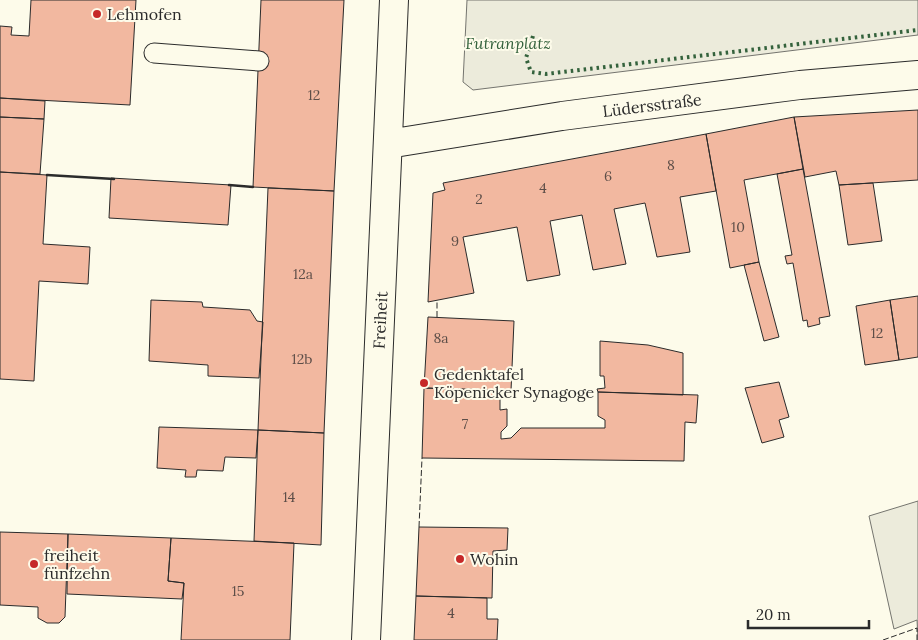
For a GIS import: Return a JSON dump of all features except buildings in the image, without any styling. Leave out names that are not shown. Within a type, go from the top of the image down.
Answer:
[{"type":"street","name":"Freiheit","points":[[366,640],[394,0]]},
{"type":"street","name":"Lüdersstraße","points":[[388,144],[610,110],[800,86],[918,75]]},
{"type":"lane","points":[[154,53],[259,61]]},
{"type":"green space","name":"Futranplatz","points":[[467,0],[918,0],[918,35],[473,90],[463,82]]},
{"type":"green space","points":[[918,501],[918,640],[917,620],[894,629],[869,516]]},
{"type":"hedge","points":[[533,36],[526,58],[531,72],[546,74],[918,30]]},
{"type":"fence","points":[[437,300],[437,317]]},
{"type":"fence","points":[[419,527],[422,458]]},
{"type":"fence","points":[[883,640],[917,628],[917,640]]},
{"type":"wall","points":[[47,175],[114,179]]},
{"type":"wall","points":[[229,185],[253,187]]},
{"type":"place","name":"Lehmofen","points":[[97,14]]},
{"type":"place","name":"Gedenktafel Köpenicker Synagoge","points":[[424,383]]},
{"type":"place","name":"Wohin","points":[[460,559]]},
{"type":"place","name":"freiheit fünfzehn","points":[[34,564]]}]
